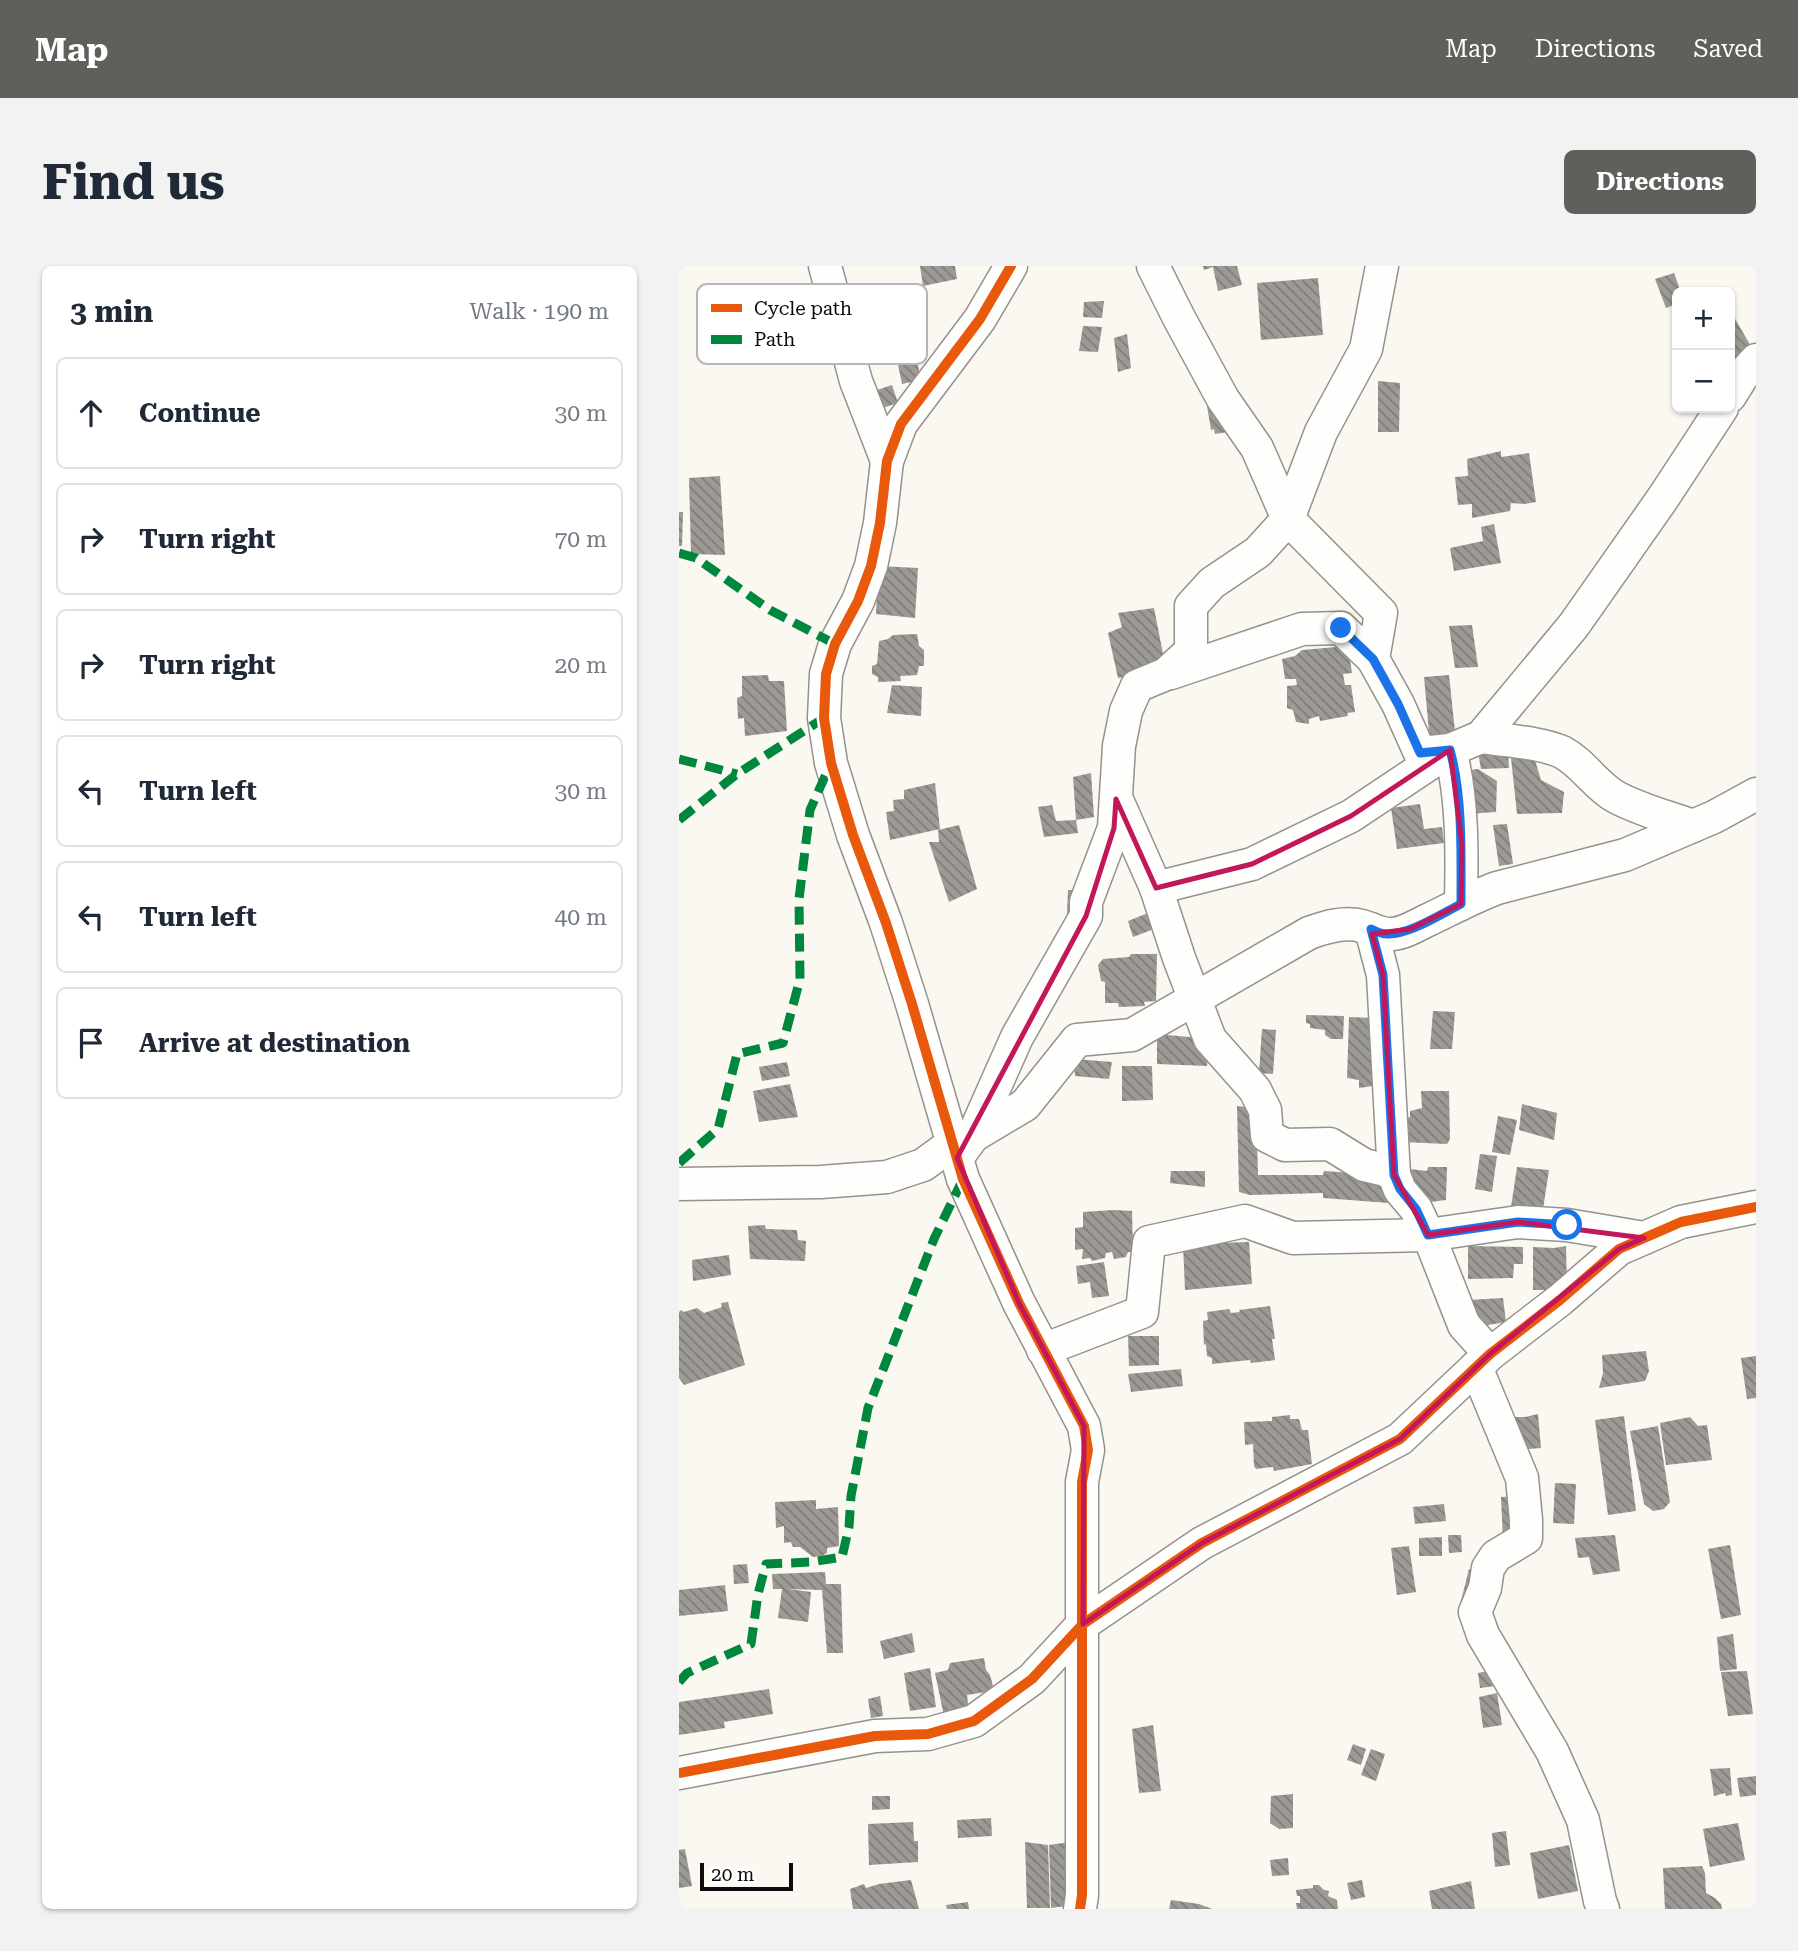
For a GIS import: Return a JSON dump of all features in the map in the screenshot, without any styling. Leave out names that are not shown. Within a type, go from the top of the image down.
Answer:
[{"type":"street","points":[[825,266],[830,284]]},
{"type":"street","points":[[1011,266],[979,319],[901,424],[887,461],[880,523],[871,566],[858,601],[835,644],[826,674],[824,718],[831,762],[853,835],[886,923],[961,1146],[963,1179],[1019,1303],[1084,1426],[1087,1450],[1082,1482],[1080,1909]]},
{"type":"street","points":[[1153,266],[1223,399],[1257,448],[1288,519],[1381,613],[1373,659]]},
{"type":"street","points":[[1167,674],[1191,651],[1191,606],[1212,583],[1258,552],[1288,519],[1321,432],[1366,349],[1382,266]]},
{"type":"street","points":[[1735,388],[1756,360]]},
{"type":"street","points":[[852,364],[887,461]]},
{"type":"street","points":[[1156,888],[1252,863],[1351,816],[1450,750],[1481,737],[1574,625],[1719,413]]},
{"type":"street","points":[[961,1146],[1017,1037],[1086,916],[1086,902],[1114,828],[1119,746],[1126,710],[1137,686],[1302,629],[1341,628],[1373,659],[1398,704],[1420,753],[1450,750]]},
{"type":"street","points":[[1481,737],[1550,748],[1564,753],[1616,797],[1693,826]]},
{"type":"street","points":[[1450,750],[1462,844],[1461,904]]},
{"type":"street","points":[[679,1184],[821,1182],[887,1177],[923,1165],[961,1146],[1025,1105],[1077,1040],[1132,1035],[1309,933],[1346,924],[1359,925],[1383,934],[1395,934],[1497,888],[1625,855],[1714,817],[1756,794]]},
{"type":"street","points":[[1116,799],[1156,888],[1210,1039],[1255,1090],[1265,1110],[1267,1136],[1285,1145],[1330,1144],[1364,1165],[1394,1175]]},
{"type":"street","points":[[1371,929],[1383,975],[1394,1175],[1400,1189],[1416,1209],[1464,1325],[1483,1361],[1521,1478],[1526,1538],[1496,1556],[1488,1568],[1485,1588],[1475,1612],[1483,1635],[1552,1751],[1583,1820],[1603,1909]]},
{"type":"street","points":[[679,1773],[874,1737],[928,1734],[974,1721],[1032,1679],[1083,1625],[1202,1543],[1400,1439],[1483,1361],[1619,1249],[1681,1222],[1756,1207]]},
{"type":"street","points":[[1043,1350],[1142,1312],[1149,1242],[1245,1221],[1293,1238],[1428,1235],[1518,1222],[1567,1225],[1644,1238]]},
{"type":"highlighted area","points":[[1450,750],[1462,844],[1461,904],[1410,929],[1372,934],[1383,975],[1394,1175],[1428,1235],[1518,1222],[1644,1238],[1619,1249],[1490,1354],[1400,1439],[1202,1543],[1083,1624],[1084,1426],[1019,1303],[957,1158],[1086,916],[1114,828],[1116,799],[1156,888],[1252,864],[1351,816]]},
{"type":"building","points":[[920,266],[955,266],[957,279],[923,284]]},
{"type":"building","points":[[1203,266],[1237,266],[1242,285],[1218,291],[1213,267],[1204,270]]},
{"type":"building","points":[[1674,273],[1679,287],[1672,287],[1672,306],[1666,308],[1655,279]]},
{"type":"building","points":[[1318,278],[1323,335],[1261,340],[1257,283]]},
{"type":"building","points":[[1104,301],[1102,318],[1083,317],[1084,302]]},
{"type":"building","points":[[1735,319],[1756,355],[1740,366],[1735,357]]},
{"type":"building","points":[[1083,326],[1102,327],[1098,352],[1079,351]]},
{"type":"building","points":[[1127,334],[1131,368],[1118,372],[1114,338]]},
{"type":"building","points":[[898,364],[918,364],[921,380],[902,384]]},
{"type":"building","points":[[1378,381],[1400,383],[1399,432],[1378,432]]},
{"type":"building","points":[[892,385],[898,403],[873,411],[868,393]]},
{"type":"building","points":[[1222,404],[1228,432],[1215,434],[1214,429],[1211,430],[1207,406]]},
{"type":"building","points":[[1501,451],[1501,457],[1529,453],[1536,502],[1511,503],[1510,511],[1472,518],[1472,504],[1458,505],[1455,477],[1468,476],[1467,459]]},
{"type":"building","points":[[720,476],[725,555],[691,554],[689,478]]},
{"type":"building","points":[[679,512],[683,512],[682,546],[679,546]]},
{"type":"building","points":[[1494,524],[1501,563],[1454,571],[1450,548],[1483,541],[1481,527]]},
{"type":"building","points":[[878,566],[918,568],[915,618],[876,614]]},
{"type":"building","points":[[1154,608],[1166,669],[1118,678],[1108,633],[1122,627],[1118,613]]},
{"type":"building","points":[[1472,625],[1478,667],[1455,668],[1449,626]]},
{"type":"building","points":[[917,634],[919,646],[924,650],[924,666],[919,666],[917,675],[900,676],[901,681],[878,682],[878,677],[872,674],[872,666],[877,664],[879,641],[893,635]]},
{"type":"building","points":[[1348,646],[1352,673],[1343,674],[1345,685],[1351,685],[1355,712],[1347,713],[1348,716],[1320,721],[1319,716],[1309,719],[1309,724],[1296,722],[1293,710],[1287,708],[1287,686],[1297,685],[1296,679],[1285,679],[1282,659],[1295,656],[1302,650]]},
{"type":"building","points":[[768,675],[769,681],[784,681],[787,731],[745,736],[744,718],[738,719],[737,698],[742,696],[742,676]]},
{"type":"building","points":[[1449,675],[1456,741],[1430,743],[1424,677]]},
{"type":"building","points":[[892,685],[922,687],[921,716],[887,713]]},
{"type":"building","points":[[1532,750],[1541,780],[1564,792],[1562,813],[1517,814],[1511,758]]},
{"type":"building","points":[[1508,751],[1509,768],[1481,769],[1478,752]]},
{"type":"building","points":[[1478,769],[1497,781],[1496,812],[1467,814],[1461,771]]},
{"type":"building","points":[[1091,773],[1094,817],[1076,820],[1073,777]]},
{"type":"building","points":[[935,783],[940,829],[890,840],[886,812],[894,811],[893,800],[904,799],[904,790]]},
{"type":"building","points":[[1420,804],[1424,829],[1442,827],[1444,843],[1397,849],[1391,808]]},
{"type":"building","points":[[1052,805],[1056,821],[1076,820],[1078,833],[1044,837],[1038,807]]},
{"type":"building","points":[[1507,824],[1513,864],[1499,866],[1493,825]]},
{"type":"building","points":[[959,825],[977,889],[949,902],[929,842],[939,842],[938,830]]},
{"type":"building","points":[[1068,890],[1083,890],[1083,915],[1067,914]]},
{"type":"building","points":[[1158,909],[1162,926],[1133,937],[1128,921]]},
{"type":"building","points":[[1131,954],[1157,954],[1156,1001],[1144,1002],[1145,1006],[1119,1007],[1118,1003],[1105,1003],[1105,982],[1101,981],[1098,965],[1103,959],[1129,957]]},
{"type":"building","points":[[1433,1011],[1455,1012],[1452,1049],[1430,1049]]},
{"type":"building","points":[[1306,1015],[1344,1016],[1343,1039],[1331,1039],[1325,1035],[1325,1030],[1310,1028],[1310,1024],[1306,1023]]},
{"type":"building","points":[[1349,1017],[1374,1018],[1373,1086],[1359,1088],[1359,1080],[1347,1078]]},
{"type":"building","points":[[1262,1029],[1276,1030],[1273,1074],[1259,1073]]},
{"type":"building","points":[[1157,1034],[1210,1039],[1207,1066],[1157,1064]]},
{"type":"building","points":[[1074,1059],[1112,1062],[1109,1079],[1075,1076]]},
{"type":"building","points":[[787,1062],[790,1076],[762,1081],[759,1067]]},
{"type":"building","points":[[1122,1066],[1152,1066],[1153,1100],[1122,1101]]},
{"type":"building","points":[[790,1084],[798,1117],[759,1122],[753,1091]]},
{"type":"building","points":[[1421,1091],[1449,1091],[1450,1139],[1447,1144],[1402,1142],[1402,1123],[1410,1117],[1410,1111],[1422,1108]]},
{"type":"building","points":[[1522,1104],[1557,1113],[1554,1140],[1519,1130]]},
{"type":"building","points":[[1237,1106],[1256,1108],[1258,1175],[1323,1175],[1324,1171],[1381,1175],[1389,1178],[1389,1203],[1323,1198],[1323,1193],[1250,1195],[1239,1192]]},
{"type":"building","points":[[1498,1116],[1517,1120],[1510,1155],[1492,1152]]},
{"type":"building","points":[[1480,1154],[1497,1156],[1492,1192],[1475,1189]]},
{"type":"building","points":[[1428,1167],[1447,1167],[1446,1200],[1430,1202],[1408,1195],[1410,1169],[1427,1171]]},
{"type":"building","points":[[1517,1167],[1549,1170],[1543,1209],[1511,1207]]},
{"type":"building","points":[[1171,1171],[1205,1171],[1205,1187],[1170,1183]]},
{"type":"building","points":[[1132,1211],[1133,1252],[1128,1252],[1126,1257],[1114,1259],[1112,1252],[1106,1253],[1105,1258],[1092,1261],[1090,1258],[1082,1259],[1083,1249],[1075,1250],[1075,1228],[1083,1227],[1083,1212]]},
{"type":"building","points":[[765,1225],[766,1229],[797,1230],[798,1240],[806,1241],[805,1261],[750,1259],[748,1226]]},
{"type":"building","points":[[1249,1242],[1252,1284],[1185,1290],[1183,1244]]},
{"type":"building","points":[[1468,1246],[1523,1247],[1523,1264],[1514,1264],[1513,1278],[1468,1279]]},
{"type":"building","points":[[1566,1246],[1567,1287],[1533,1290],[1533,1247]]},
{"type":"building","points":[[729,1255],[731,1275],[693,1281],[692,1260]]},
{"type":"building","points":[[1104,1262],[1109,1296],[1092,1298],[1090,1282],[1078,1284],[1076,1266]]},
{"type":"building","points":[[1503,1298],[1506,1322],[1471,1328],[1468,1300]]},
{"type":"building","points":[[728,1302],[745,1365],[684,1385],[679,1378],[679,1312],[697,1308],[704,1313]]},
{"type":"building","points":[[1270,1306],[1275,1360],[1212,1364],[1212,1358],[1207,1356],[1206,1344],[1204,1345],[1203,1321],[1208,1320],[1207,1312],[1229,1309],[1231,1313]]},
{"type":"building","points":[[1128,1336],[1159,1336],[1159,1365],[1129,1366]]},
{"type":"building","points":[[1646,1351],[1649,1371],[1645,1381],[1599,1388],[1603,1373],[1602,1355]]},
{"type":"building","points":[[1756,1356],[1756,1398],[1747,1399],[1741,1358]]},
{"type":"building","points":[[1181,1369],[1183,1386],[1131,1392],[1128,1374]]},
{"type":"building","points":[[1538,1414],[1541,1448],[1528,1449],[1504,1417]]},
{"type":"building","points":[[1290,1415],[1290,1419],[1299,1419],[1302,1430],[1308,1430],[1312,1464],[1274,1471],[1273,1467],[1256,1469],[1253,1444],[1245,1445],[1244,1422],[1272,1421],[1272,1417]]},
{"type":"building","points":[[1624,1416],[1636,1511],[1608,1515],[1595,1420]]},
{"type":"building","points":[[1690,1417],[1698,1426],[1707,1425],[1712,1460],[1666,1465],[1660,1423]]},
{"type":"building","points":[[1658,1426],[1670,1502],[1664,1509],[1653,1511],[1644,1504],[1630,1431]]},
{"type":"building","points":[[1555,1483],[1576,1484],[1574,1524],[1553,1523]]},
{"type":"building","points":[[1518,1496],[1520,1539],[1503,1540],[1501,1497]]},
{"type":"building","points":[[816,1500],[816,1509],[838,1507],[839,1546],[827,1548],[827,1553],[813,1557],[800,1547],[793,1547],[791,1542],[784,1543],[784,1526],[776,1528],[775,1502]]},
{"type":"building","points":[[1444,1504],[1446,1521],[1415,1524],[1413,1507]]},
{"type":"building","points":[[1448,1535],[1461,1535],[1462,1552],[1449,1553]]},
{"type":"building","points":[[1615,1535],[1620,1571],[1593,1575],[1589,1557],[1578,1558],[1575,1538]]},
{"type":"building","points":[[1442,1537],[1442,1556],[1419,1556],[1419,1538]]},
{"type":"building","points":[[1730,1545],[1741,1615],[1721,1619],[1708,1549]]},
{"type":"building","points":[[1409,1546],[1416,1592],[1397,1595],[1391,1548]]},
{"type":"building","points":[[747,1564],[749,1583],[734,1584],[733,1565]]},
{"type":"building","points":[[1469,1569],[1481,1572],[1470,1617],[1458,1613]]},
{"type":"building","points":[[825,1572],[826,1584],[841,1584],[843,1653],[827,1653],[822,1590],[788,1589],[811,1592],[808,1622],[778,1618],[782,1589],[773,1589],[772,1574]]},
{"type":"building","points":[[725,1585],[728,1611],[679,1616],[679,1590]]},
{"type":"building","points":[[912,1633],[915,1652],[884,1659],[880,1641]]},
{"type":"building","points":[[1733,1634],[1737,1669],[1720,1671],[1717,1637]]},
{"type":"building","points":[[984,1658],[993,1686],[986,1692],[967,1695],[969,1712],[944,1716],[935,1673],[948,1670],[950,1663]]},
{"type":"building","points":[[930,1668],[936,1707],[910,1711],[904,1673]]},
{"type":"building","points":[[1493,1670],[1495,1686],[1480,1688],[1478,1673]]},
{"type":"building","points":[[1747,1671],[1753,1714],[1728,1716],[1721,1672]]},
{"type":"building","points":[[769,1689],[773,1714],[724,1722],[725,1728],[679,1735],[679,1702]]},
{"type":"building","points":[[1497,1693],[1502,1725],[1483,1728],[1479,1697]]},
{"type":"building","points":[[880,1696],[883,1716],[871,1718],[868,1699]]},
{"type":"building","points":[[1153,1725],[1161,1791],[1139,1793],[1132,1729]]},
{"type":"building","points":[[1353,1744],[1366,1749],[1361,1765],[1347,1760]]},
{"type":"building","points":[[1371,1749],[1385,1754],[1376,1781],[1361,1775]]},
{"type":"building","points":[[1730,1768],[1732,1795],[1726,1796],[1725,1793],[1714,1796],[1710,1769]]},
{"type":"building","points":[[1756,1776],[1756,1795],[1740,1797],[1737,1778]]},
{"type":"building","points":[[1293,1794],[1293,1828],[1279,1829],[1270,1823],[1271,1796]]},
{"type":"building","points":[[872,1796],[890,1796],[890,1809],[872,1810]]},
{"type":"building","points":[[991,1818],[992,1836],[958,1838],[957,1820]]},
{"type":"building","points":[[913,1822],[914,1841],[918,1841],[918,1862],[869,1865],[868,1824]]},
{"type":"building","points":[[1738,1823],[1745,1860],[1710,1867],[1703,1829]]},
{"type":"building","points":[[1506,1831],[1510,1865],[1495,1867],[1492,1833]]},
{"type":"building","points":[[1025,1842],[1048,1845],[1050,1908],[1027,1908]]},
{"type":"building","points":[[1070,1842],[1075,1905],[1051,1908],[1049,1845]]},
{"type":"building","points":[[1569,1845],[1578,1891],[1538,1899],[1530,1853]]},
{"type":"building","points":[[685,1849],[692,1886],[679,1888],[679,1850]]},
{"type":"building","points":[[1288,1858],[1289,1875],[1272,1876],[1270,1860]]},
{"type":"building","points":[[1702,1866],[1706,1893],[1721,1904],[1722,1909],[1665,1909],[1663,1868]]},
{"type":"building","points":[[911,1880],[919,1909],[853,1909],[850,1889],[864,1884],[866,1888]]},
{"type":"building","points":[[1362,1880],[1365,1897],[1351,1900],[1347,1883]]},
{"type":"building","points":[[1471,1881],[1475,1909],[1432,1909],[1429,1891]]},
{"type":"building","points":[[1313,1885],[1319,1885],[1329,1891],[1328,1896],[1337,1900],[1338,1909],[1297,1909],[1296,1903],[1300,1903],[1300,1896],[1297,1896],[1296,1890],[1313,1888]]},
{"type":"building","points":[[1171,1900],[1199,1904],[1212,1909],[1169,1909]]},
{"type":"building","points":[[968,1902],[969,1909],[947,1909],[946,1905]]},
{"type":"marked path","points":[[679,553],[696,558],[770,610],[835,644]]},
{"type":"marked path","points":[[679,820],[737,774],[824,718]]},
{"type":"marked path","points":[[679,759],[737,774]]},
{"type":"marked path","points":[[679,1163],[718,1129],[737,1054],[783,1043],[800,979],[799,899],[810,810],[831,763]]},
{"type":"marked path","points":[[679,1682],[687,1673],[751,1644],[758,1594],[766,1564],[811,1562],[842,1557],[868,1408],[934,1239],[963,1179]]},
{"type":"cycle path","points":[[1011,266],[980,319],[901,424],[887,461],[880,523],[871,566],[858,601],[835,644],[826,674],[824,718],[831,763],[912,1004],[963,1179],[1019,1303],[1084,1426],[1088,1450],[1082,1482],[1080,1909]]},
{"type":"cycle path","points":[[679,1773],[875,1736],[928,1734],[974,1721],[1032,1679],[1083,1624],[1202,1543],[1400,1439],[1490,1354],[1560,1300],[1619,1249],[1681,1222],[1756,1207]]},
{"type":"route","points":[[1341,628],[1373,659],[1398,704],[1420,753],[1450,750],[1462,844],[1461,904],[1395,934],[1383,934],[1371,929],[1383,975],[1394,1175],[1400,1189],[1416,1209],[1428,1235],[1518,1222],[1567,1225]]}]
